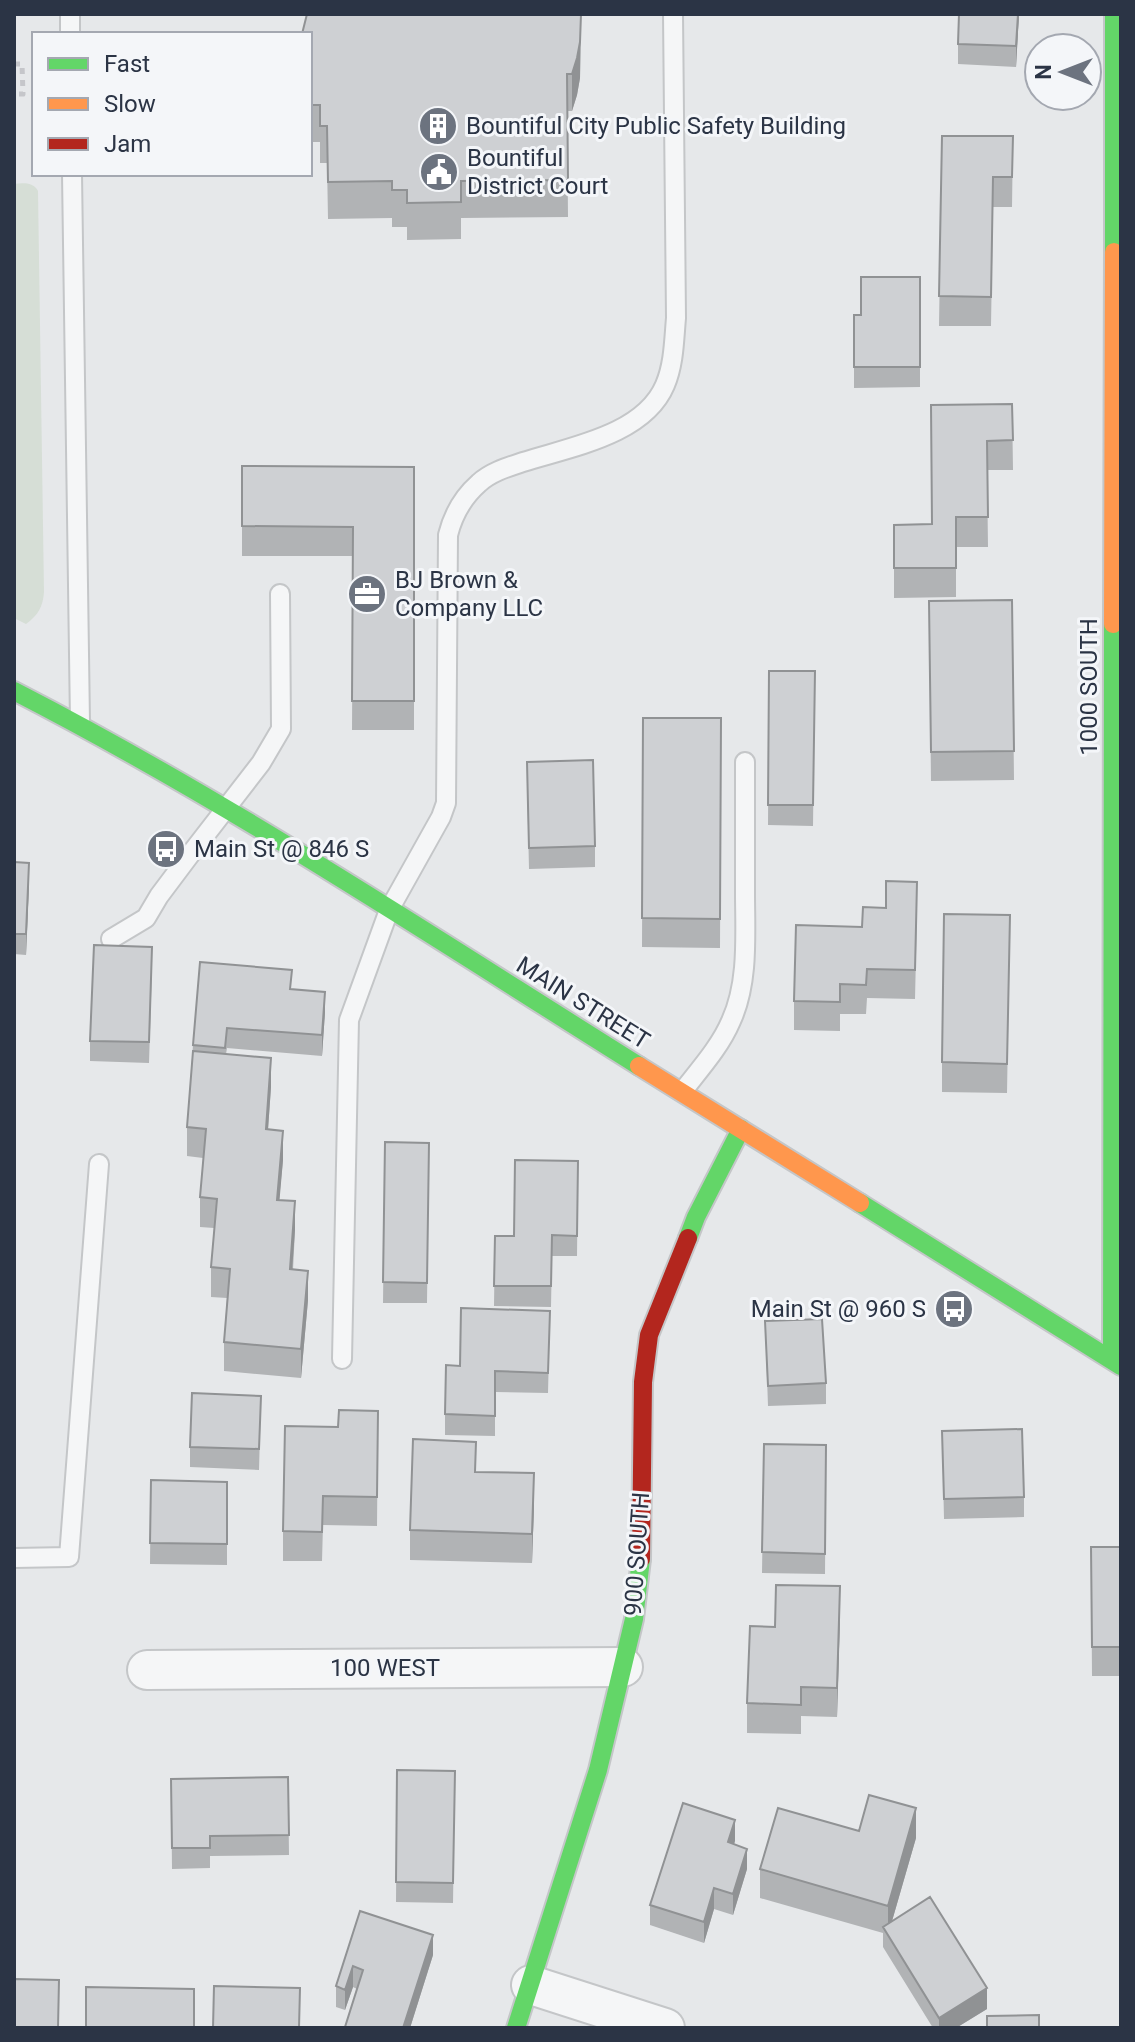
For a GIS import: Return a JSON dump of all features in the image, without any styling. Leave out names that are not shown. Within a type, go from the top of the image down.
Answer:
[{"type":"street","name":"1000 SOUTH","points":[[1114,14],[1116,1363]]},
{"type":"street","name":"MAIN STREET","points":[[14,691],[227,809],[1116,1363]]},
{"type":"street","name":"900 SOUTH","points":[[516,2028],[598,1770],[634,1619],[641,1559],[643,1382],[649,1335],[696,1217],[741,1129]]},
{"type":"street","name":"100 WEST","points":[[147,1670],[623,1667]]},
{"type":"street","points":[[531,1985],[665,2028]]},
{"type":"lane","points":[[342,1359],[349,1020],[389,910],[446,803],[448,535],[463,500],[480,482],[499,470],[597,439],[632,424],[653,405],[665,385],[673,357],[676,318],[673,14]]},
{"type":"lane","points":[[72,176],[80,725]]},
{"type":"lane","points":[[111,939],[146,918],[261,763],[281,729],[280,594]]},
{"type":"lane","points":[[682,1092],[716,1046],[738,1005],[745,934],[745,762]]},
{"type":"lane","points":[[14,1558],[69,1557],[99,1164]]},
{"type":"path","points":[[14,64],[22,64],[23,79],[23,94],[14,94]]},
{"type":"path","points":[[23,79],[32,79]]},
{"type":"shaded area","points":[[14,184],[31,185],[38,191],[44,592],[39,610],[26,624],[14,618]]},
{"type":"building","name":"Bountiful City Public Safety Building","points":[[307,14],[581,14],[577,58],[572,74],[567,74],[568,180],[461,181],[461,202],[407,203],[407,190],[392,190],[392,181],[328,182],[327,126],[320,126],[320,105],[312,105],[312,32],[302,32]]},
{"type":"building","points":[[959,14],[1018,14],[1016,46],[958,44]]},
{"type":"building","points":[[942,136],[1013,136],[1012,177],[993,177],[991,297],[939,296]]},
{"type":"building","points":[[861,277],[920,277],[920,367],[854,367],[854,315],[861,315]]},
{"type":"building","points":[[1012,404],[1013,440],[987,441],[988,517],[956,517],[956,568],[894,568],[894,525],[932,524],[931,405]]},
{"type":"building","points":[[242,466],[414,467],[414,701],[352,701],[353,527],[242,526]]},
{"type":"building","points":[[1012,600],[1014,751],[931,752],[929,601]]},
{"type":"building","points":[[769,671],[815,671],[813,805],[768,805]]},
{"type":"building","points":[[643,718],[721,718],[720,919],[642,918]]},
{"type":"building","points":[[593,760],[595,846],[529,848],[527,762]]},
{"type":"building","points":[[14,862],[29,863],[26,934],[14,934]]},
{"type":"building","points":[[886,881],[917,882],[915,970],[867,969],[866,985],[840,984],[840,1002],[794,1001],[796,925],[862,927],[863,907],[886,908]]},
{"type":"building","points":[[944,914],[1010,915],[1007,1064],[942,1062]]},
{"type":"building","points":[[94,945],[152,947],[149,1042],[90,1041]]},
{"type":"building","points":[[200,962],[292,970],[290,989],[325,992],[322,1035],[227,1028],[225,1048],[193,1045]]},
{"type":"building","points":[[193,1051],[271,1058],[266,1129],[283,1131],[277,1200],[295,1201],[290,1269],[308,1271],[301,1349],[224,1342],[230,1269],[211,1267],[217,1199],[200,1197],[206,1129],[187,1127]]},
{"type":"building","points":[[385,1142],[429,1143],[427,1283],[383,1282]]},
{"type":"building","points":[[515,1160],[578,1161],[577,1236],[552,1235],[551,1286],[494,1286],[495,1236],[514,1236]]},
{"type":"building","points":[[461,1308],[550,1311],[548,1373],[495,1371],[495,1416],[445,1414],[446,1365],[460,1366]]},
{"type":"building","points":[[822,1319],[826,1383],[768,1386],[765,1321]]},
{"type":"building","points":[[192,1393],[261,1396],[259,1449],[190,1447]]},
{"type":"building","points":[[339,1410],[378,1411],[377,1497],[323,1496],[322,1532],[283,1531],[285,1426],[338,1427]]},
{"type":"building","points":[[1022,1429],[1024,1497],[944,1499],[942,1431]]},
{"type":"building","points":[[413,1439],[476,1442],[475,1472],[534,1473],[532,1534],[410,1530]]},
{"type":"building","points":[[764,1444],[826,1445],[825,1554],[762,1552]]},
{"type":"building","points":[[151,1480],[227,1482],[227,1544],[150,1543]]},
{"type":"building","points":[[1091,1547],[1121,1547],[1121,1647],[1092,1647]]},
{"type":"building","points":[[776,1585],[840,1586],[837,1688],[801,1687],[801,1705],[747,1703],[750,1626],[775,1627]]},
{"type":"building","points":[[397,1770],[455,1771],[453,1883],[396,1882]]},
{"type":"building","points":[[288,1777],[289,1835],[210,1836],[210,1848],[172,1848],[171,1779]]},
{"type":"building","points":[[869,1795],[916,1808],[888,1906],[760,1869],[778,1808],[859,1831]]},
{"type":"building","points":[[683,1803],[735,1820],[728,1842],[747,1849],[733,1894],[714,1888],[704,1922],[650,1905]]},
{"type":"building","points":[[930,1897],[987,1988],[939,2018],[883,1927]]},
{"type":"building","points":[[360,1911],[433,1935],[403,2028],[345,2027],[363,1970],[353,1966],[345,1990],[336,1986]]},
{"type":"building","points":[[14,1979],[59,1980],[58,2028],[14,2028]]},
{"type":"building","points":[[214,1986],[300,1988],[299,2028],[213,2028]]},
{"type":"building","points":[[86,1987],[194,1989],[194,2028],[86,2028]]},
{"type":"building","points":[[1039,2015],[1039,2028],[987,2028],[987,2016]]},
{"type":"traffic: fast","points":[[1114,14],[1114,252]]},
{"type":"traffic: fast","points":[[1112,1360],[1113,624]]},
{"type":"traffic: fast","points":[[14,691],[252,824],[639,1066]]},
{"type":"traffic: fast","points":[[688,1238],[741,1129]]},
{"type":"traffic: fast","points":[[860,1203],[1121,1366]]},
{"type":"traffic: fast","points":[[516,2028],[598,1770],[634,1619],[641,1559]]},
{"type":"traffic: slow","points":[[1113,624],[1114,252]]},
{"type":"traffic: slow","points":[[639,1066],[860,1203]]},
{"type":"traffic: jam","points":[[641,1559],[643,1382],[649,1335],[688,1238]]},
{"type":"place","name":"Bountiful City Public Safety Building","points":[[438,126]]},
{"type":"place","name":"Bountiful District Court","points":[[439,172]]},
{"type":"place","name":"BJ Brown & Company LLC","points":[[367,594]]},
{"type":"place","name":"Main St @ 846 S","points":[[166,849]]},
{"type":"place","name":"Main St @ 960 S","points":[[954,1309]]}]
